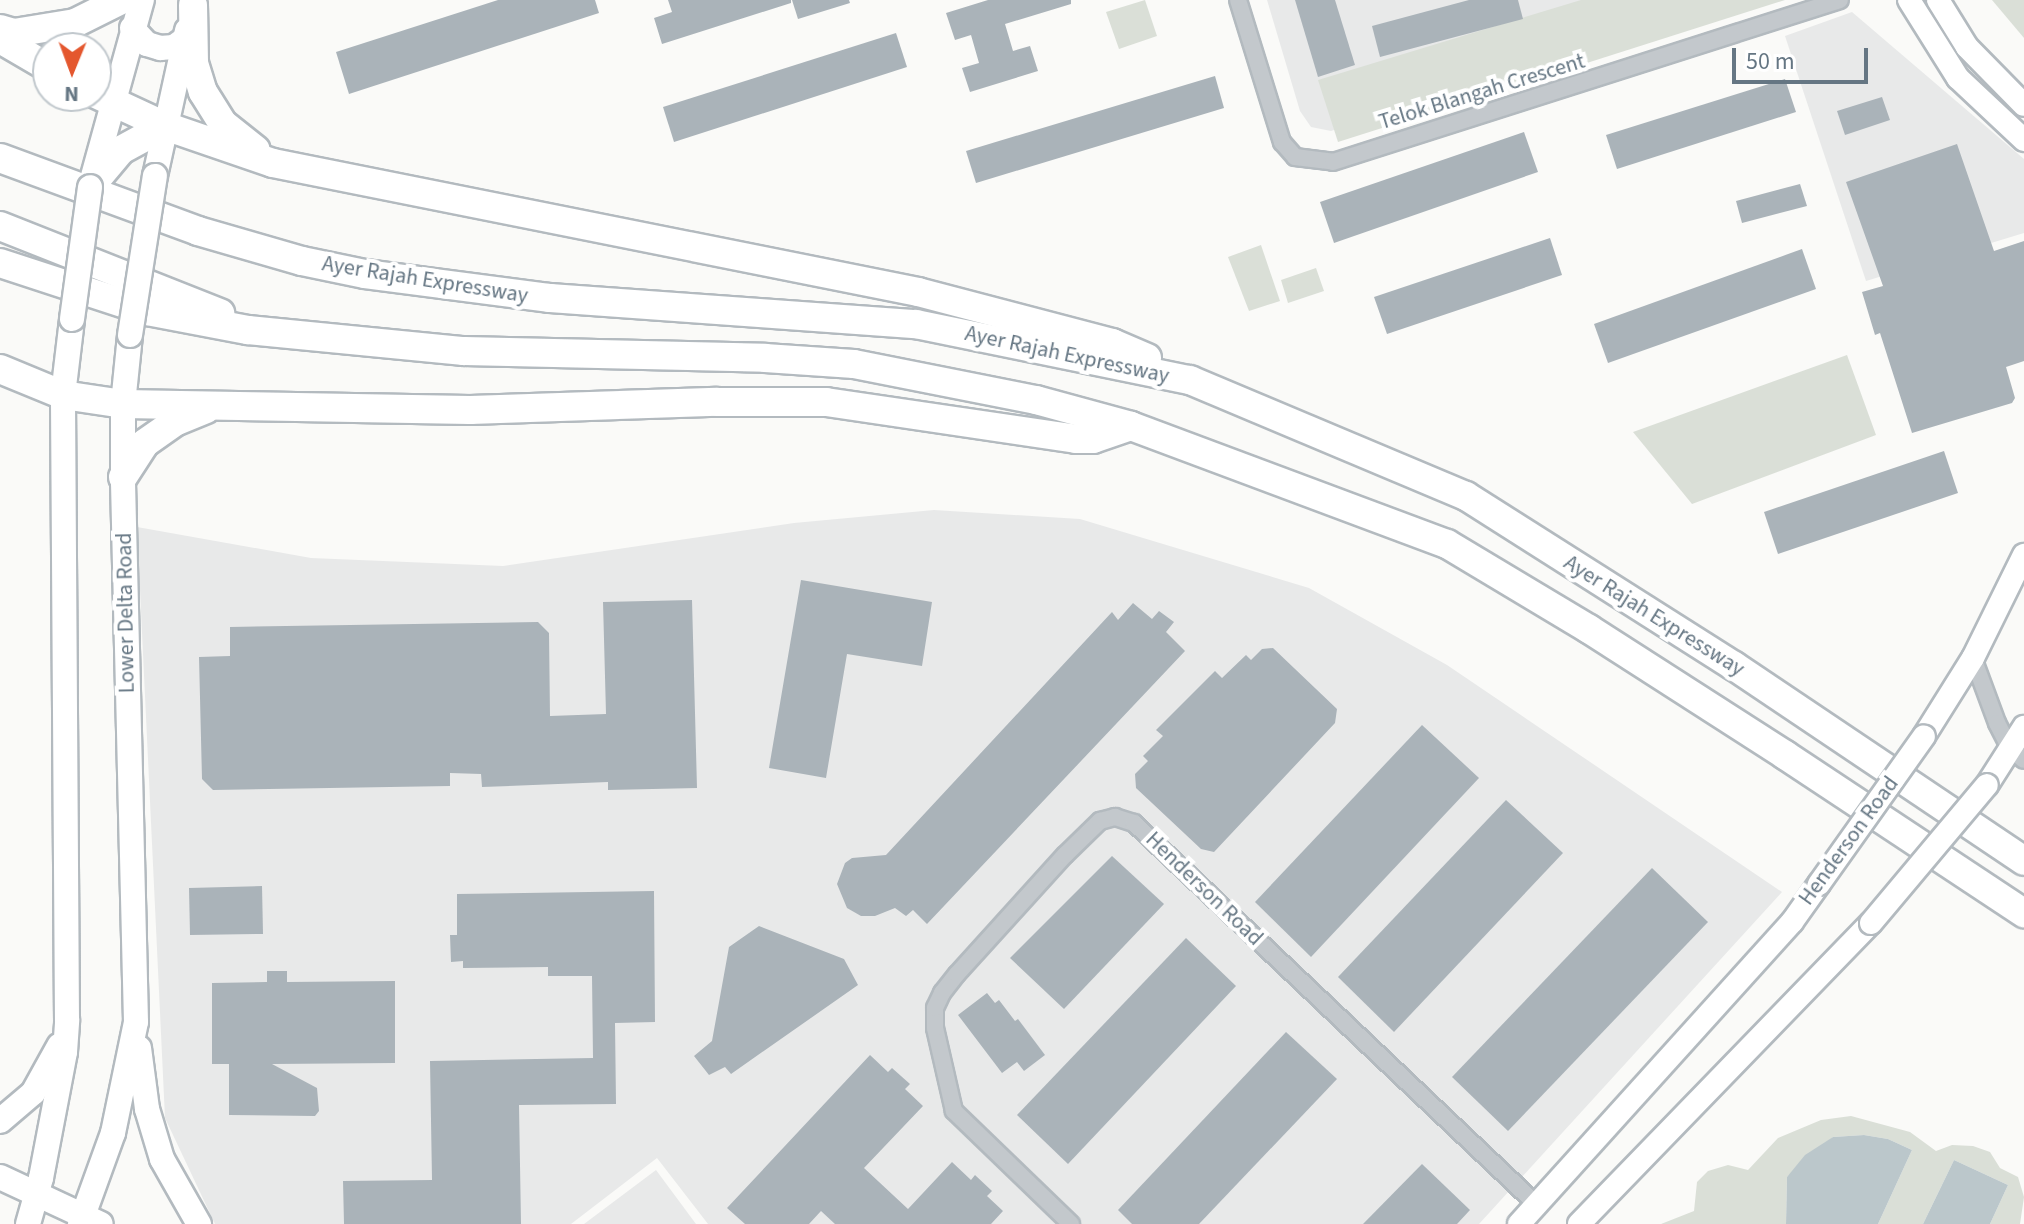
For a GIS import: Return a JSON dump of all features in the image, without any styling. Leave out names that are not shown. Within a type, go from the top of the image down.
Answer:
[{"type":"highway","points":[[0,29],[14,33],[75,23],[121,0]]},
{"type":"highway","points":[[194,3],[194,63],[211,108],[222,123],[273,163]]},
{"type":"highway","points":[[0,39],[32,58]]},
{"type":"highway","points":[[112,102],[165,126],[273,163],[918,292],[1112,343],[1170,367],[1190,380]]},
{"type":"highway","points":[[96,174],[121,150],[165,126]]},
{"type":"highway","name":"Ayer Rajah Expressway","points":[[0,158],[198,231],[302,261],[365,274],[550,298],[916,324],[1190,380],[1466,496],[1734,666],[2024,861]]},
{"type":"highway","name":"Ayer Rajah Expressway","points":[[0,226],[213,310],[248,330]]},
{"type":"highway","name":"Ayer Rajah Expressway","points":[[0,263],[147,311],[248,330],[464,351],[765,358],[854,364],[1036,400],[1131,426],[1447,544],[1589,629],[2024,913]]},
{"type":"highway","points":[[0,369],[63,395],[123,404],[470,410],[717,402],[826,402],[1076,439],[1093,439],[1131,426]]},
{"type":"highway","points":[[123,483],[145,443],[177,421],[214,406]]},
{"type":"main road","points":[[112,76],[142,0]]},
{"type":"main road","points":[[1909,0],[1958,78],[2024,140]]},
{"type":"main road","points":[[1938,0],[1967,47],[2024,105]]},
{"type":"main road","name":"Lower Delta Road","points":[[88,1221],[113,1133],[136,1022],[123,404],[130,335],[155,176],[194,3]]},
{"type":"main road","points":[[132,28],[147,44],[160,48],[174,47],[185,39]]},
{"type":"main road","points":[[28,1224],[37,1196],[65,1052],[63,395],[96,174],[102,112]]},
{"type":"main road","name":"Henderson Road","points":[[1519,1224],[1792,922],[1924,736],[1973,658],[2024,555]]},
{"type":"main road","points":[[1579,1224],[1871,923],[1987,785],[2017,754],[2024,727]]},
{"type":"main road","points":[[0,1121],[33,1093],[54,1058],[67,1020]]},
{"type":"main road","points":[[136,1022],[147,1109],[162,1159],[199,1224]]},
{"type":"main road","points":[[0,1177],[88,1221]]},
{"type":"street","name":"Telok Blangah Crescent","points":[[1238,0],[1282,142],[1295,157],[1333,162],[1840,0]]},
{"type":"street","points":[[1973,658],[2017,754]]},
{"type":"street","name":"Henderson Road","points":[[1071,1224],[954,1111],[935,1028],[935,1008],[957,974],[1065,855],[1100,821],[1115,817],[1134,823],[1512,1185],[1536,1204]]},
{"type":"shaded area","points":[[1145,0],[1157,36],[1119,49],[1106,12]]},
{"type":"shaded area","points":[[1267,0],[1740,0],[1331,131],[1311,127],[1300,111]]},
{"type":"shaded area","points":[[1581,0],[1785,0],[1338,142],[1318,80]]},
{"type":"shaded area","points":[[1992,0],[2024,0],[2024,38]]},
{"type":"shaded area","points":[[1852,12],[2024,159],[2024,233],[1866,281],[1785,36]]},
{"type":"shaded area","points":[[1261,245],[1280,301],[1249,311],[1228,257]]},
{"type":"shaded area","points":[[1316,268],[1324,291],[1288,303],[1281,280]]},
{"type":"shaded area","points":[[1847,355],[1876,435],[1692,504],[1633,432]]},
{"type":"shaded area","points":[[934,510],[1080,519],[1309,588],[1447,665],[1782,892],[1479,1224],[708,1224],[657,1158],[571,1224],[215,1224],[165,1118],[137,527],[311,558],[503,566],[794,523]]},
{"type":"shaded area","points":[[1851,1116],[1910,1132],[1936,1151],[1952,1145],[1973,1146],[1990,1152],[2000,1168],[2018,1177],[2024,1197],[2020,1224],[1990,1224],[2008,1185],[1954,1160],[1923,1224],[1878,1224],[1912,1150],[1888,1139],[1864,1135],[1833,1137],[1787,1177],[1786,1224],[1661,1224],[1694,1211],[1697,1182],[1708,1171],[1728,1165],[1748,1170],[1778,1138],[1821,1120]]},
{"type":"shaded area","points":[[1864,1135],[1888,1139],[1912,1150],[1878,1224],[1786,1224],[1787,1177],[1805,1155],[1833,1137]]},
{"type":"shaded area","points":[[1954,1160],[2008,1185],[1990,1224],[1923,1224]]},
{"type":"shaded area","points":[[656,1170],[696,1224],[584,1224]]},
{"type":"building","points":[[498,0],[595,0],[599,13],[349,94],[336,52]]},
{"type":"building","points":[[668,0],[791,0],[791,3],[662,44],[654,18],[672,12]]},
{"type":"building","points":[[792,0],[849,0],[850,3],[798,19]]},
{"type":"building","points":[[988,0],[1071,0],[1071,4],[1005,24],[1013,51],[1030,46],[1038,71],[970,92],[962,68],[979,63],[971,35],[955,40],[946,13]]},
{"type":"building","points":[[1295,0],[1335,0],[1355,65],[1318,77]]},
{"type":"building","points":[[1469,0],[1518,0],[1523,19],[1380,57],[1372,26]]},
{"type":"building","points":[[896,33],[907,67],[674,142],[663,107]]},
{"type":"building","points":[[1215,76],[1224,108],[976,183],[966,151]]},
{"type":"building","points":[[1785,79],[1796,112],[1617,169],[1606,135]]},
{"type":"building","points":[[1882,97],[1890,120],[1845,135],[1837,111]]},
{"type":"building","points":[[1524,132],[1538,172],[1334,243],[1320,202]]},
{"type":"building","points":[[1957,144],[1994,251],[2024,241],[2024,361],[2006,367],[2015,398],[2012,403],[1912,433],[1880,333],[1875,335],[1862,292],[1883,286],[1846,182]]},
{"type":"building","points":[[1800,184],[1807,206],[1742,223],[1736,201]]},
{"type":"building","points":[[1550,238],[1562,275],[1387,334],[1374,297]]},
{"type":"building","points":[[1802,249],[1816,289],[1608,363],[1594,324]]},
{"type":"building","points":[[1944,451],[1958,493],[1778,554],[1764,512]]},
{"type":"building","points":[[801,580],[932,602],[922,666],[847,654],[826,778],[769,768]]},
{"type":"building","points":[[692,600],[697,788],[608,790],[608,782],[482,787],[481,774],[450,773],[450,786],[213,790],[202,779],[199,657],[230,656],[230,627],[538,622],[549,633],[550,716],[606,714],[603,602]]},
{"type":"building","points":[[1133,603],[1152,619],[1159,611],[1174,622],[1166,632],[1185,651],[927,924],[913,910],[906,916],[895,908],[875,916],[861,916],[847,908],[837,884],[845,863],[852,858],[886,855],[1112,612],[1118,620]]},
{"type":"building","points":[[1273,648],[1337,709],[1335,723],[1214,852],[1201,849],[1136,788],[1135,774],[1148,761],[1143,756],[1163,736],[1156,730],[1215,671],[1222,678],[1246,655],[1251,660],[1262,649]]},
{"type":"building","points":[[1422,725],[1479,778],[1311,957],[1255,902]]},
{"type":"building","points":[[1506,800],[1563,853],[1394,1032],[1338,977]]},
{"type":"building","points":[[1112,856],[1164,904],[1064,1009],[1010,958]]},
{"type":"building","points":[[1652,868],[1708,922],[1508,1131],[1452,1077]]},
{"type":"building","points":[[262,886],[263,934],[190,935],[189,888]]},
{"type":"building","points":[[654,891],[655,1022],[615,1023],[616,1104],[519,1105],[521,1224],[344,1224],[343,1181],[432,1180],[430,1061],[593,1058],[592,976],[548,976],[548,967],[463,968],[463,961],[451,962],[450,935],[457,935],[457,894]]},
{"type":"building","points":[[759,926],[844,959],[858,985],[731,1074],[725,1067],[709,1075],[694,1056],[712,1041],[729,947]]},
{"type":"building","points":[[1186,938],[1236,986],[1068,1164],[1017,1115]]},
{"type":"building","points":[[267,971],[287,971],[287,982],[395,981],[395,1063],[272,1064],[317,1088],[319,1111],[315,1116],[229,1115],[229,1064],[212,1064],[212,983],[267,982]]},
{"type":"building","points":[[987,993],[995,1003],[999,1000],[1015,1021],[1018,1019],[1045,1055],[1024,1071],[1017,1062],[1002,1073],[958,1015]]},
{"type":"building","points":[[1286,1032],[1337,1079],[1199,1224],[1132,1224],[1118,1210]]},
{"type":"building","points":[[870,1055],[888,1072],[892,1068],[910,1084],[905,1089],[923,1106],[864,1168],[908,1209],[952,1162],[971,1180],[975,1175],[992,1191],[987,1196],[1003,1211],[991,1224],[835,1224],[821,1211],[809,1224],[745,1224],[727,1208]]},
{"type":"building","points":[[1422,1164],[1470,1210],[1457,1224],[1363,1224]]}]
